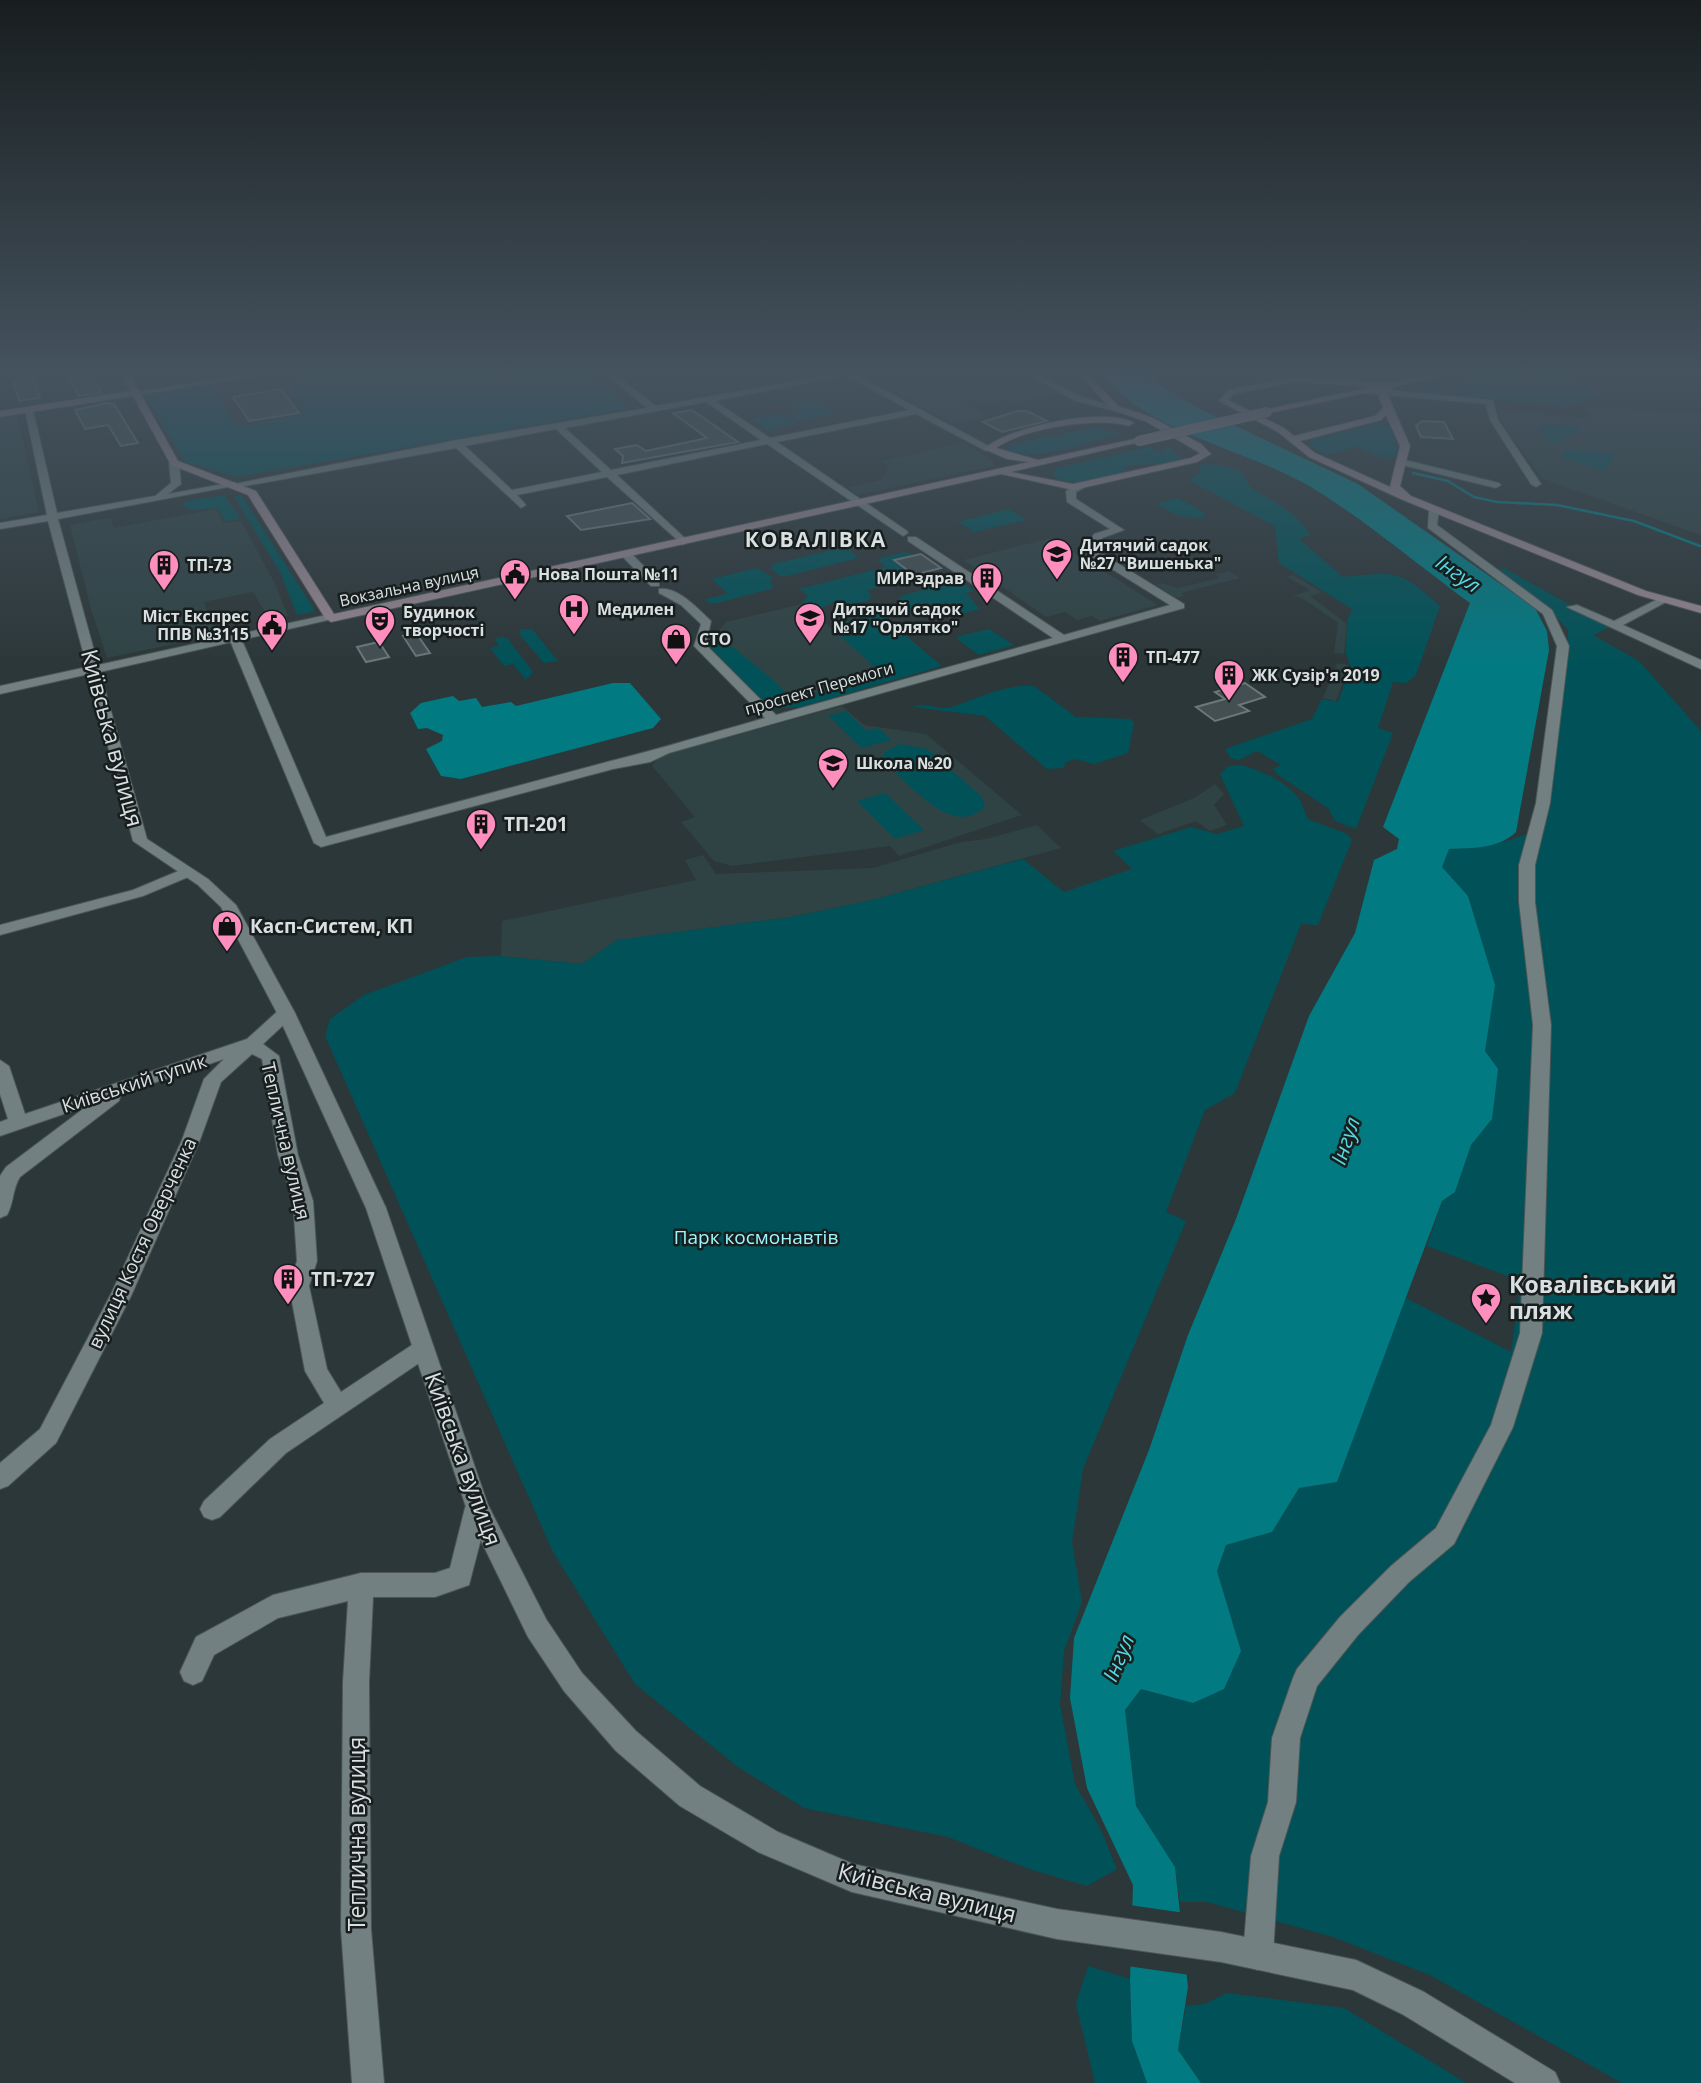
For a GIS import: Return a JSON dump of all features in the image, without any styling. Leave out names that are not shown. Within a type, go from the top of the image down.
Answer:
[{"type":"main road","points":[[199,472],[252,493],[331,618]]},
{"type":"main road","name":"Вокзальна вулиця","points":[[331,618],[996,472]]},
{"type":"main road","points":[[1044,472],[1043,476],[1058,484],[1082,486]]},
{"type":"main road","points":[[992,473],[1019,475],[1059,486],[1082,486],[1141,472]]},
{"type":"main road","points":[[1350,472],[1434,510],[1662,600],[1701,610]]},
{"type":"main road","points":[[1399,472],[1395,487],[1407,498]]},
{"type":"street","name":"Київська вулиця","points":[[44,472],[93,670],[140,841],[215,891],[228,905],[286,1013],[376,1208],[477,1508],[514,1588],[573,1682],[626,1741],[690,1796],[768,1842],[852,1878],[1057,1924],[1221,1947],[1356,1975],[1413,2003],[1544,2083]]},
{"type":"street","points":[[126,505],[171,489],[177,481],[176,472]]},
{"type":"street","points":[[0,526],[302,472]]},
{"type":"street","points":[[487,472],[521,505]]},
{"type":"street","points":[[509,494],[619,472]]},
{"type":"street","points":[[814,472],[1063,639]]},
{"type":"street","points":[[1443,472],[1496,485]]},
{"type":"street","points":[[1528,472],[1536,484]]},
{"type":"street","points":[[610,474],[683,542]]},
{"type":"street","name":"проспект Перемоги","points":[[235,638],[321,843],[612,765],[645,759],[664,750],[1180,606],[1090,551],[1098,536],[1119,530],[1070,499],[1071,491],[1082,486]]},
{"type":"street","points":[[1258,1955],[1265,1856],[1282,1802],[1286,1738],[1306,1678],[1349,1626],[1399,1574],[1445,1536],[1502,1427],[1531,1333],[1542,1025],[1527,902],[1527,865],[1543,803],[1548,744],[1563,646],[1548,612],[1432,526],[1434,510]]},
{"type":"street","points":[[626,554],[659,587],[685,603],[707,623],[700,646],[773,719]]},
{"type":"street","points":[[1617,625],[1662,600]]},
{"type":"street","points":[[1573,607],[1701,665]]},
{"type":"street","name":"Вокзальна вулиця","points":[[0,690],[331,618]]},
{"type":"street","points":[[0,930],[138,893],[188,872]]},
{"type":"street","name":"вулиця Костя Оверченка","points":[[0,1478],[48,1436],[121,1296],[191,1140],[213,1079],[286,1013]]},
{"type":"street","name":"Київський тупик","points":[[0,1129],[249,1044]]},
{"type":"street","name":"Теплична вулиця","points":[[249,1044],[270,1056],[288,1156],[303,1201],[307,1261],[299,1286],[316,1371],[338,1406]]},
{"type":"street","points":[[0,1066],[18,1121]]},
{"type":"street","points":[[0,1210],[3,1186],[13,1172],[127,1086]]},
{"type":"street","points":[[212,1509],[278,1446],[423,1349]]},
{"type":"street","points":[[193,1672],[205,1646],[273,1607],[361,1585],[435,1585],[460,1577],[477,1508]]},
{"type":"street","name":"Теплична вулиця","points":[[361,1585],[356,1682],[356,1929],[368,2083]]},
{"type":"shaded area","points":[[0,472],[30,472],[39,512],[0,519]]},
{"type":"shaded area","points":[[885,472],[965,472],[858,495],[847,488],[881,480]]},
{"type":"shaded area","points":[[1538,472],[1701,472],[1701,535],[1543,479]]},
{"type":"shaded area","points":[[216,509],[224,523],[241,521],[275,584],[288,616],[270,620],[253,592],[204,602],[217,635],[107,658],[91,609],[70,525],[110,518],[114,528]]},
{"type":"shaded area","name":"Дитячий садок №27 \"Вишенька\"","points":[[1051,538],[1158,605],[1100,621],[1092,616],[1077,620],[1065,612],[1046,617],[964,560]]},
{"type":"shaded area","points":[[1229,571],[1240,578],[1181,593],[1184,596],[1177,598],[1156,585],[1162,583],[1178,588],[1219,578],[1216,574]]},
{"type":"shaded area","points":[[1293,575],[1322,592],[1310,596],[1347,624],[1344,654],[1334,653],[1338,623],[1302,598],[1293,596],[1310,590],[1287,577]]},
{"type":"shaded area","name":"Дитячий садок №17 \"Орлятко\"","points":[[802,604],[831,628],[859,621],[916,666],[791,700],[717,634],[726,622]]},
{"type":"shaded area","points":[[1337,663],[1349,665],[1336,701],[1323,698]]},
{"type":"shaded area","name":"Школа №20","points":[[842,706],[864,725],[926,734],[1022,815],[899,856],[890,846],[732,866],[714,861],[681,822],[695,817],[652,766],[660,756]]},
{"type":"shaded area","points":[[1215,784],[1224,794],[1214,805],[1227,825],[1210,831],[1196,821],[1158,834],[1140,820],[1194,798]]},
{"type":"shaded area","points":[[1037,825],[1061,848],[868,901],[791,917],[618,940],[582,964],[501,956],[502,921],[696,880],[685,860],[703,855],[716,874],[873,868],[961,842],[986,839]]},
{"type":"green space","points":[[220,472],[264,472],[237,477]]},
{"type":"green space","points":[[1054,472],[1121,472],[1079,483],[1052,475]]},
{"type":"green space","points":[[1241,472],[1250,487],[1298,519],[1310,535],[1299,539],[1343,577],[1375,574],[1396,576],[1415,585],[1440,606],[1416,675],[1406,683],[1393,682],[1378,728],[1393,733],[1356,829],[1335,821],[1328,808],[1278,775],[1273,769],[1281,765],[1257,751],[1239,760],[1230,758],[1225,749],[1312,719],[1322,699],[1338,702],[1351,667],[1346,654],[1347,622],[1352,609],[1279,563],[1275,526],[1188,480],[1200,474]]},
{"type":"green space","points":[[224,495],[241,519],[225,521],[218,508],[192,510],[182,506],[186,501]]},
{"type":"green space","points":[[241,495],[314,609],[313,612],[297,615],[281,574],[234,496]]},
{"type":"green space","points":[[1178,498],[1205,513],[1202,519],[1177,515],[1156,504]]},
{"type":"green space","points":[[1009,509],[1026,520],[974,532],[958,522]]},
{"type":"green space","points":[[840,548],[849,549],[858,558],[787,576],[780,576],[770,568],[773,564]]},
{"type":"green space","points":[[905,552],[916,555],[895,560],[919,577],[867,590],[872,597],[869,600],[842,607],[834,602],[814,612],[802,603],[808,596],[799,589],[886,567],[878,560],[880,558]]},
{"type":"green space","points":[[756,568],[774,578],[769,580],[774,588],[717,603],[709,603],[705,599],[728,594],[712,579]]},
{"type":"green space","points":[[1504,568],[1610,627],[1593,635],[1639,661],[1701,731],[1701,2083],[1622,2083],[1430,1975],[1333,1937],[1207,1902],[1180,1902],[1175,1867],[1136,1806],[1125,1710],[1141,1689],[1193,1703],[1241,1651],[1217,1571],[1226,1545],[1272,1532],[1299,1488],[1337,1482],[1404,1297],[1511,1352],[1521,1281],[1427,1246],[1442,1201],[1455,1192],[1471,1145],[1492,1119],[1485,1051],[1494,985],[1468,896],[1442,867],[1448,849],[1497,844],[1542,826],[1567,656],[1568,630],[1550,610],[1497,570]]},
{"type":"green space","points":[[959,580],[974,591],[966,593],[980,609],[954,616],[937,617],[920,614],[912,609],[886,619],[942,666],[801,707],[770,709],[706,646],[710,637],[717,634],[767,675],[792,700],[884,675],[840,636],[833,625],[905,606],[898,598]]},
{"type":"green space","points":[[521,629],[532,629],[558,661],[544,663],[519,634]]},
{"type":"green space","points":[[989,629],[1014,645],[979,655],[957,639],[959,636]]},
{"type":"green space","points":[[507,638],[533,672],[526,680],[513,664],[504,666],[490,648],[499,646],[495,639]]},
{"type":"green space","points":[[1034,686],[1076,717],[1130,719],[1134,723],[1128,753],[1094,764],[1075,759],[1066,762],[1063,768],[1047,769],[985,716],[913,707],[922,705],[947,708],[1002,689]]},
{"type":"green space","points":[[846,711],[867,731],[878,728],[891,740],[862,748],[828,716]]},
{"type":"green space","points":[[900,744],[927,749],[981,796],[985,806],[973,815],[959,817],[945,813],[918,794],[884,761],[884,752]]},
{"type":"green space","name":"Парк космонавтів","points":[[1241,765],[1281,782],[1302,803],[1308,819],[1347,834],[1352,840],[1318,925],[1301,924],[1235,1093],[1205,1110],[1166,1212],[1186,1221],[1083,1469],[1072,1542],[1082,1602],[1064,1651],[1060,1705],[1075,1784],[1101,1830],[1117,1869],[1087,1886],[1029,1869],[948,1837],[804,1808],[738,1767],[635,1684],[553,1552],[325,1036],[330,1019],[364,995],[467,957],[501,956],[582,964],[617,940],[791,917],[868,901],[1023,859],[1064,892],[1132,869],[1113,851],[1191,827],[1217,834],[1244,826],[1220,774],[1229,766]]},
{"type":"green space","points":[[885,793],[924,830],[895,839],[857,801]]},
{"type":"green space","points":[[1088,1966],[1130,1979],[1132,2041],[1147,2083],[1095,2083],[1076,2004]]},
{"type":"green space","points":[[1227,1993],[1344,2008],[1466,2083],[1201,2083],[1178,2050],[1186,2006],[1205,2004]]},
{"type":"water","name":"Інгул","points":[[1282,472],[1333,472],[1358,484],[1535,608],[1547,631],[1549,650],[1516,832],[1493,845],[1449,849],[1442,867],[1468,896],[1495,985],[1485,1051],[1498,1069],[1492,1119],[1471,1145],[1455,1192],[1442,1201],[1337,1482],[1299,1488],[1272,1532],[1226,1545],[1217,1571],[1241,1651],[1224,1689],[1193,1703],[1141,1689],[1125,1710],[1136,1806],[1175,1867],[1188,1987],[1178,2050],[1201,2083],[1147,2083],[1132,2041],[1130,1979],[1133,1885],[1087,1788],[1070,1698],[1074,1638],[1149,1450],[1188,1335],[1236,1219],[1309,1016],[1355,933],[1374,860],[1397,849],[1399,839],[1383,827],[1470,603],[1371,528],[1311,487]]},
{"type":"water","points":[[613,683],[630,683],[661,719],[653,728],[461,779],[441,776],[426,749],[442,741],[443,735],[427,728],[418,729],[410,713],[421,703],[453,696],[459,701],[476,698],[482,707],[511,702],[516,706]]},
{"type":"pier","points":[[1129,1905],[1185,1913],[1190,1975],[1127,1966]]},
{"type":"building","points":[[632,503],[650,519],[581,530],[567,516]]},
{"type":"building","points":[[921,554],[941,568],[914,575],[894,560]]},
{"type":"building","points":[[416,633],[430,653],[416,656],[403,636]]},
{"type":"building","points":[[379,642],[389,657],[366,662],[357,647]]},
{"type":"building","name":"ЖК Сузір'я 2019","points":[[1245,683],[1265,697],[1239,705],[1249,711],[1215,721],[1196,707],[1225,699],[1215,692]]},
{"type":"waterway","points":[[1413,473],[1448,481],[1474,497],[1497,502],[1557,505],[1634,521],[1700,546]]},
{"type":"place","name":"Дитячий садок №27 \"Вишенька\"","points":[[1057,581]]},
{"type":"place","name":"ТП-73","points":[[164,592]]},
{"type":"place","name":"Нова Пошта №11","points":[[515,601]]},
{"type":"place","name":"МИРздрав","points":[[987,605]]},
{"type":"place","name":"Медилен","points":[[574,636]]},
{"type":"place","name":"Дитячий садок №17 \"Орлятко\"","points":[[810,645]]},
{"type":"place","name":"Будинок творчості","points":[[380,648]]},
{"type":"place","name":"Міст Експрес ППВ №3115","points":[[272,652]]},
{"type":"place","name":"СТО","points":[[676,666]]},
{"type":"place","name":"ТП-477","points":[[1123,684]]},
{"type":"place","name":"ЖК Сузір'я 2019","points":[[1229,702]]},
{"type":"place","name":"Школа №20","points":[[833,790]]},
{"type":"place","name":"ТП-201","points":[[481,851]]},
{"type":"place","name":"Касп-Систем, КП","points":[[227,953]]},
{"type":"place","name":"ТП-727","points":[[288,1306]]},
{"type":"place","name":"Ковалівський пляж","points":[[1486,1325]]},
{"type":"district","name":"КОВАЛІВКА","points":[[816,540]]}]
